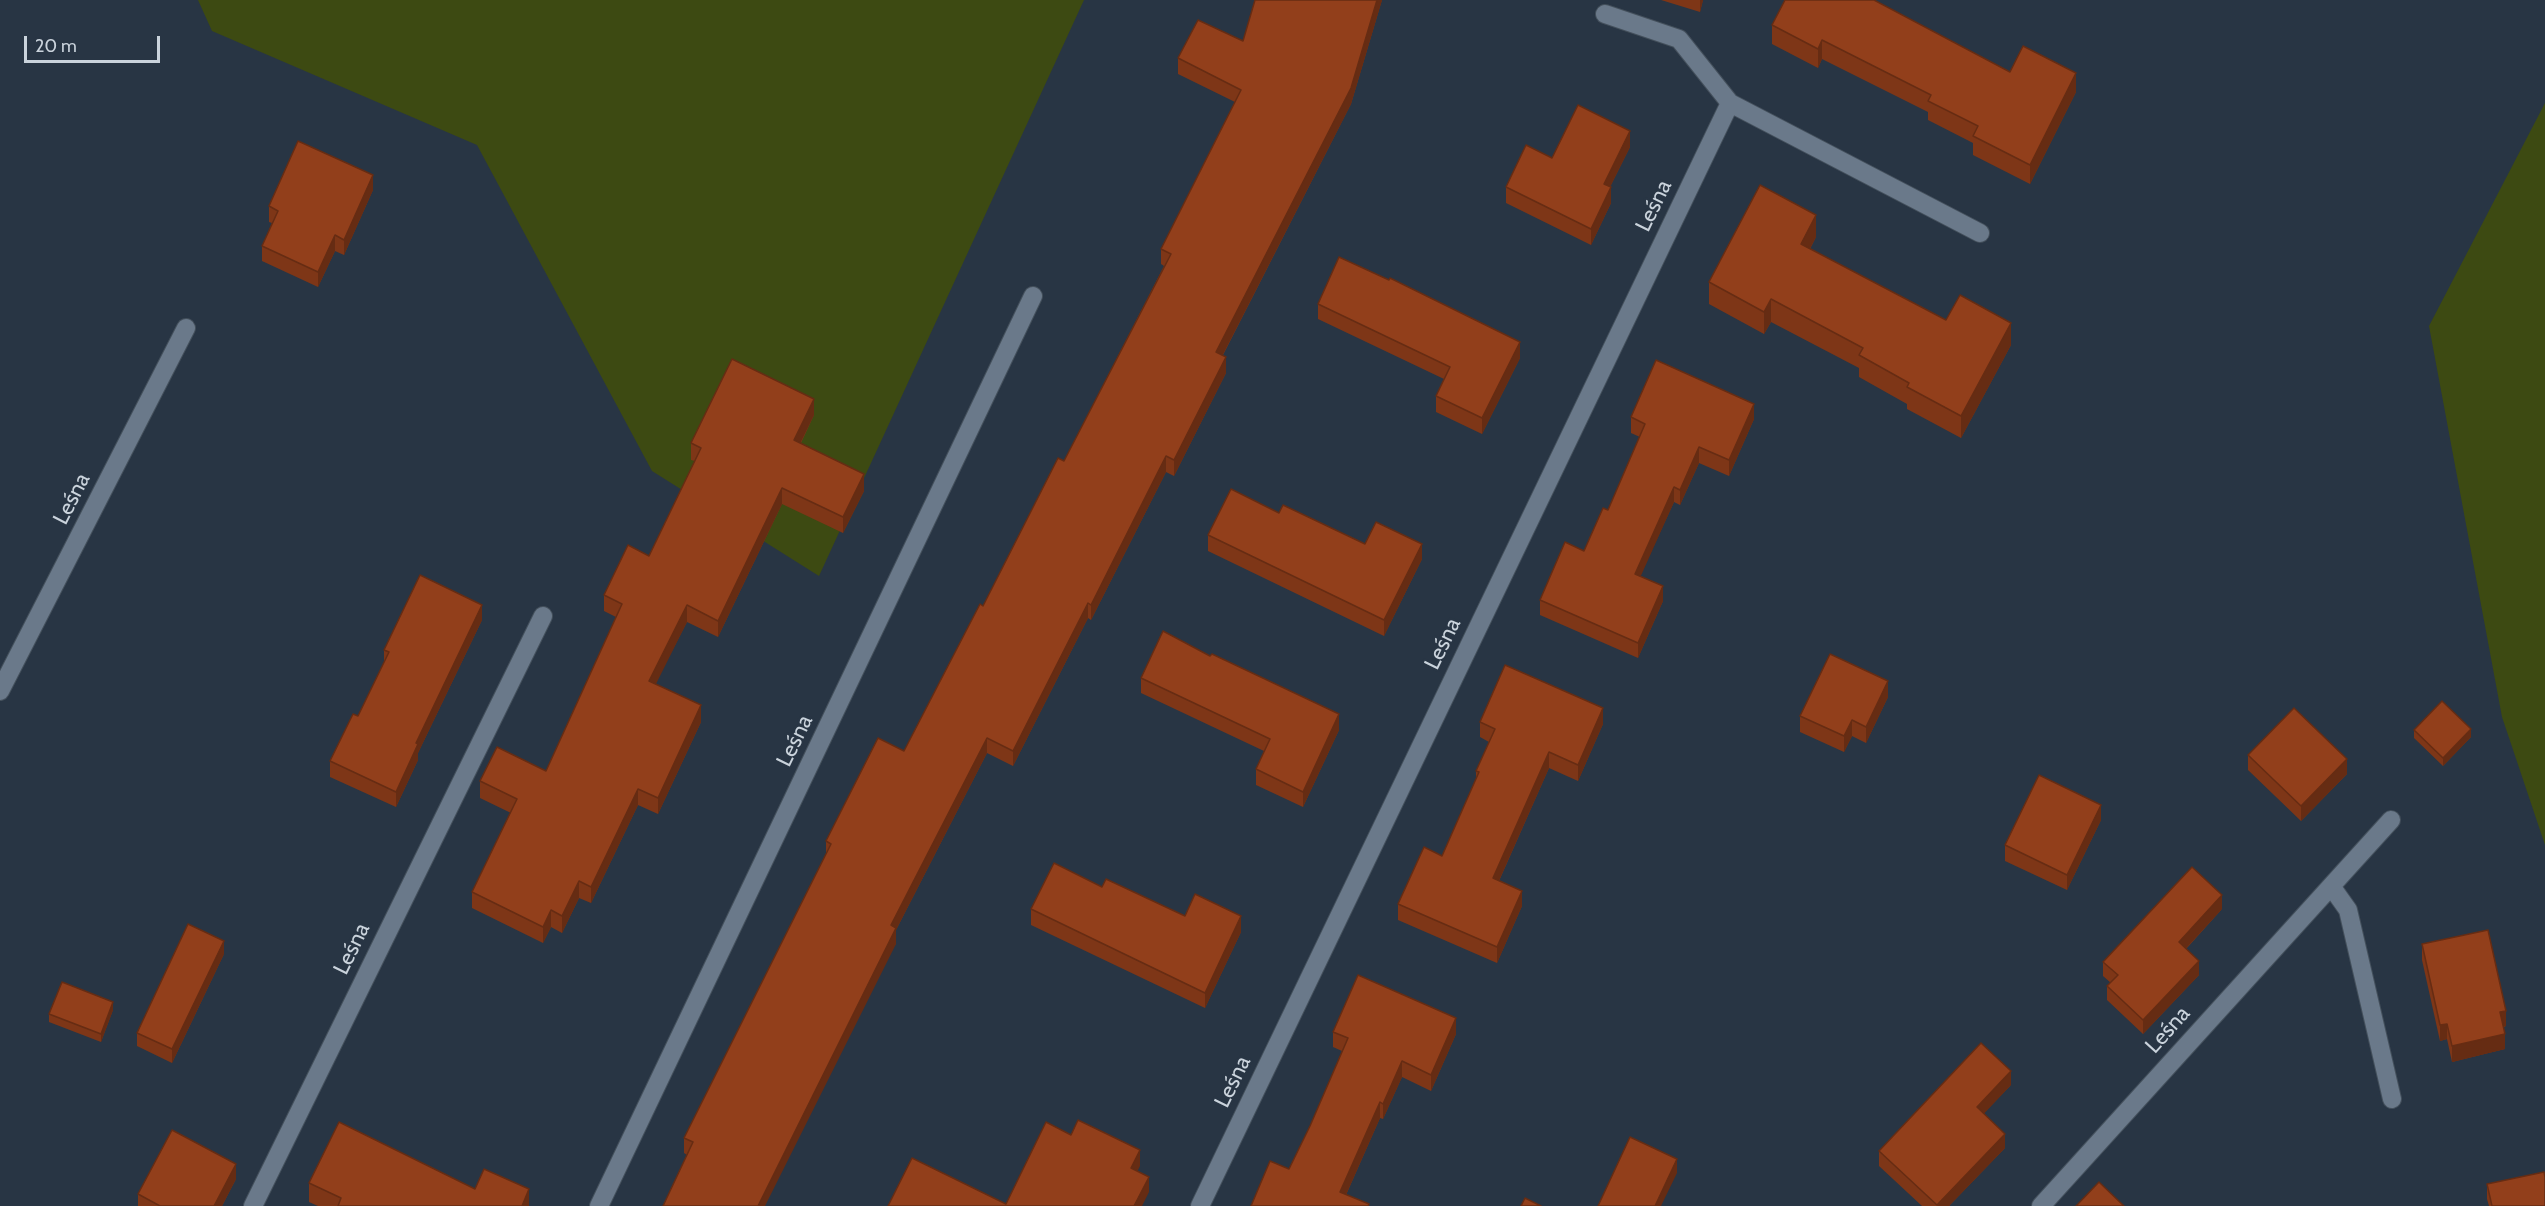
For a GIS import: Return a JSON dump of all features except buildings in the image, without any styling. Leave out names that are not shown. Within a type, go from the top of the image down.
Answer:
[{"type":"street","points":[[1605,14],[1679,39],[1730,103],[1980,233]]},
{"type":"street","name":"Leśna","points":[[1200,1206],[1730,103]]},
{"type":"street","name":"Leśna","points":[[599,1206],[1033,296]]},
{"type":"street","name":"Leśna","points":[[0,691],[186,328]]},
{"type":"street","name":"Leśna","points":[[253,1206],[543,616]]},
{"type":"street","name":"Leśna","points":[[2041,1206],[2391,820]]},
{"type":"street","points":[[2331,886],[2348,910],[2392,1099]]},
{"type":"green space","points":[[198,0],[1084,0],[819,576],[652,471],[477,145],[212,31]]},
{"type":"green space","points":[[2545,103],[2545,845],[2502,717],[2429,326]]}]
